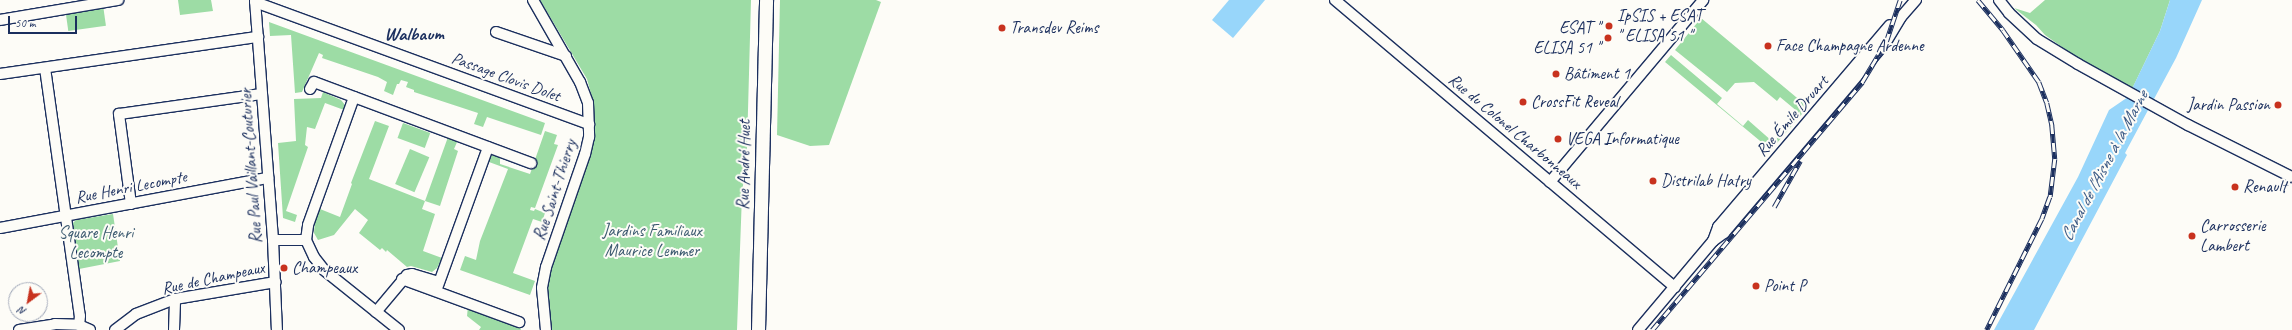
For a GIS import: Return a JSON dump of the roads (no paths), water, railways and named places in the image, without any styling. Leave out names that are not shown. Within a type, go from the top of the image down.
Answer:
[{"type":"street","points":[[0,20],[118,0]]},
{"type":"street","name":"Rue Saint-Thierry","points":[[534,0],[580,82],[588,103],[589,124],[589,137],[585,154],[546,268],[542,288],[546,330]]},
{"type":"street","name":"Rue André Huet","points":[[758,330],[766,0]]},
{"type":"street","name":"Rue du Colonel Charbonneaux","points":[[1335,0],[1675,287]]},
{"type":"street","points":[[1550,182],[1703,0]]},
{"type":"street","name":"Rue Émile Druart","points":[[1638,330],[1713,241],[1718,227],[1894,21],[1901,17],[1916,0]]},
{"type":"street","points":[[1999,0],[2009,13],[2037,39],[2122,90],[2257,162],[2292,177]]},
{"type":"street","name":"Rue Paul Vaillant-Couturier","points":[[255,1],[276,282],[277,330]]},
{"type":"street","name":"Passage Clovis Dolet","points":[[255,1],[589,124]]},
{"type":"street","points":[[496,32],[566,56]]},
{"type":"street","points":[[0,74],[258,37]]},
{"type":"street","points":[[45,68],[80,316],[79,325]]},
{"type":"street","points":[[310,89],[314,82],[531,163]]},
{"type":"street","points":[[131,204],[119,114],[262,94]]},
{"type":"street","points":[[354,97],[308,225],[306,240],[314,257],[324,270],[400,330]]},
{"type":"street","points":[[437,287],[488,147]]},
{"type":"street","name":"Rue Henri Lecompte","points":[[0,228],[268,178]]},
{"type":"street","points":[[273,240],[306,240]]},
{"type":"street","points":[[376,312],[402,279],[437,287],[519,322]]},
{"type":"street","name":"Rue de Champeaux","points":[[114,330],[136,314],[175,299],[276,282]]},
{"type":"street","points":[[174,330],[175,299]]},
{"type":"street","points":[[18,330],[55,324],[79,325],[90,330]]},
{"type":"water","points":[[1229,0],[1265,0],[1233,38],[1212,20]]},
{"type":"water","name":"Canal de l'Aisne à la Marne","points":[[2170,0],[2202,0],[2176,58],[2125,153],[2127,155],[2034,330],[1994,330],[2078,177],[2109,110],[2128,97],[2160,31]]},
{"type":"railway","points":[[1652,330],[1862,82],[1886,42],[1900,0]]},
{"type":"railway","points":[[1978,0],[2003,30],[2039,82],[2047,103],[2052,125],[2055,159],[2050,197],[2042,219],[1987,330]]},
{"type":"railway","points":[[1774,207],[1800,161]]},
{"type":"place","name":"IpSIS + ESAT \" ELISA 51 \"","points":[[1609,26]]},
{"type":"place","name":"Transdev Reims","points":[[1002,28]]},
{"type":"place","name":"ESAT \" ELISA 51 \"","points":[[1608,38]]},
{"type":"place","name":"Face Champagne Ardenne","points":[[1768,46]]},
{"type":"place","name":"Bâtiment 1","points":[[1556,74]]},
{"type":"place","name":"CrossFit Reveal","points":[[1523,102]]},
{"type":"place","name":"Jardin Passion","points":[[2278,105]]},
{"type":"place","name":"VEGA Informatique","points":[[1558,139]]},
{"type":"place","name":"Distrilab Hatry","points":[[1653,181]]},
{"type":"place","name":"Renault","points":[[2235,187]]},
{"type":"place","name":"Carrosserie Lambert","points":[[2192,236]]},
{"type":"place","name":"Champeaux","points":[[284,268]]},
{"type":"place","name":"Point P","points":[[1756,286]]},
{"type":"district","name":"Walbaum","points":[[414,35]]},
{"type":"park label","name":"Jardins Familiaux Maurice Lemmer","points":[[652,241]]},
{"type":"park label","name":"Square Henri Lecompte","points":[[96,243]]}]
